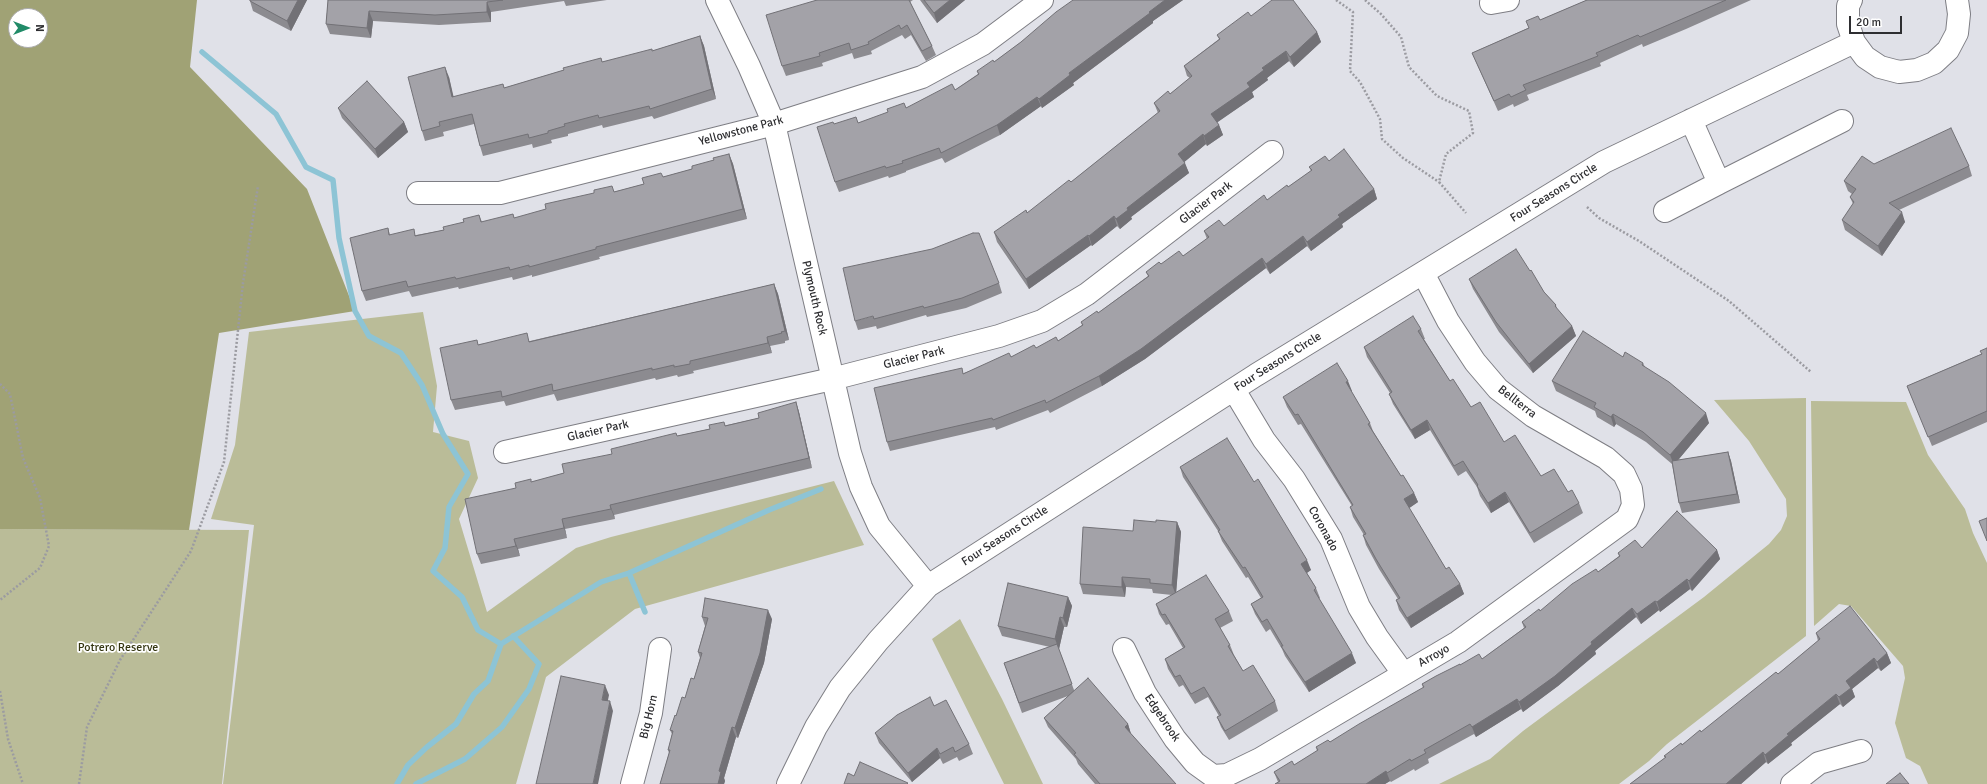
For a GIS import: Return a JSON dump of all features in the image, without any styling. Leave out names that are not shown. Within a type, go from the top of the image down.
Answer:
[{"type":"street","name":"Plymouth Rock","points":[[717,0],[749,66],[774,124],[832,378],[850,453],[860,487],[879,526],[928,586]]},
{"type":"street","name":"Yellowstone Park","points":[[418,194],[500,193],[774,124],[922,77],[983,44],[1042,0]]},
{"type":"street","points":[[1850,0],[1848,6],[1848,24],[1854,42],[1865,56],[1880,67],[1899,72],[1917,70],[1934,63],[1948,50],[1957,33],[1959,14],[1956,0]]},
{"type":"street","name":"Four Seasons Circle","points":[[788,784],[816,727],[840,688],[878,641],[928,586],[1234,390],[1604,162],[1854,42]]},
{"type":"street","points":[[1691,120],[1719,183]]},
{"type":"street","points":[[1665,211],[1842,121]]},
{"type":"street","name":"Glacier Park","points":[[505,452],[832,378],[999,336],[1042,321],[1087,294],[1272,152]]},
{"type":"street","name":"Bellterra","points":[[1423,273],[1452,327],[1475,362],[1498,389],[1534,416],[1612,464],[1624,474],[1631,489],[1633,505]]},
{"type":"street","name":"Coronado","points":[[1234,390],[1264,440],[1294,479],[1331,539],[1359,607],[1377,637],[1403,673]]},
{"type":"street","name":"Arroyo","points":[[1213,776],[1227,775],[1260,759],[1403,673],[1458,642],[1627,519],[1633,505]]},
{"type":"street","name":"Big Horn","points":[[632,784],[652,714],[660,649]]},
{"type":"street","name":"Edgebrook","points":[[1124,649],[1145,693],[1175,739],[1195,763],[1213,776]]},
{"type":"street","points":[[1792,784],[1819,763],[1861,751]]},
{"type":"path","points":[[1336,0],[1353,12],[1350,71],[1360,82],[1380,119],[1382,139],[1403,158],[1439,182],[1466,213]]},
{"type":"path","points":[[1365,0],[1381,14],[1401,37],[1409,67],[1437,96],[1469,111],[1473,133],[1446,154],[1439,182]]},
{"type":"path","points":[[80,784],[87,727],[120,660],[191,551],[224,462],[243,283],[258,186]]},
{"type":"path","points":[[1587,207],[1600,218],[1639,241],[1729,301],[1811,372]]},
{"type":"path","points":[[0,384],[10,394],[22,458],[40,498],[49,546],[40,568],[0,600]]},
{"type":"path","points":[[0,690],[8,739],[23,784]]},
{"type":"green space","points":[[0,0],[197,0],[190,67],[307,189],[355,311],[219,333],[189,530],[0,529]]},
{"type":"green space","points":[[423,312],[437,386],[433,432],[469,441],[478,478],[459,519],[487,612],[576,548],[611,537],[834,481],[864,545],[635,609],[546,677],[516,784],[223,784],[254,525],[211,519],[235,445],[249,332]]},
{"type":"green space","points":[[1806,398],[1806,636],[1667,744],[1649,761],[1619,784],[1439,784],[1490,759],[1523,731],[1704,597],[1769,544],[1781,530],[1787,516],[1786,499],[1749,441],[1714,400]]},
{"type":"green space","points":[[1811,401],[1906,402],[1928,455],[1965,509],[1973,533],[1987,563],[1987,784],[1928,784],[1920,766],[1906,758],[1895,723],[1905,678],[1903,666],[1851,606],[1839,604],[1814,626]]},
{"type":"green space","name":"Potrero Reserve","points":[[0,529],[249,530],[222,784],[0,784]]},
{"type":"green space","points":[[960,619],[1002,699],[1043,784],[1004,784],[932,639]]},
{"type":"building","points":[[250,0],[298,0],[287,21]]},
{"type":"building","points":[[328,0],[503,0],[487,2],[487,12],[435,15],[369,11],[367,28],[326,24]]},
{"type":"building","points":[[817,0],[909,0],[932,46],[922,51],[907,25],[901,29],[899,25],[868,42],[869,44],[851,50],[849,43],[819,53],[820,56],[782,66],[766,15]]},
{"type":"building","points":[[924,0],[950,0],[934,13]]},
{"type":"building","points":[[1073,0],[1165,0],[1149,12],[1150,13],[1069,73],[1070,75],[1039,99],[1037,97],[997,125],[941,153],[939,148],[902,161],[903,163],[886,168],[885,166],[835,182],[817,127],[833,122],[834,124],[856,117],[858,123],[888,112],[887,109],[904,103],[906,108],[952,84],[955,90],[979,74],[977,71],[993,60],[994,62],[1021,42],[1056,12]]},
{"type":"building","points":[[1272,0],[1293,0],[1317,32],[1290,57],[1286,51],[1262,68],[1264,70],[1247,83],[1250,87],[1211,114],[1219,125],[1204,136],[1203,134],[1178,154],[1185,163],[1127,208],[1128,210],[1116,219],[1114,216],[1089,236],[1088,235],[1026,279],[994,232],[1026,210],[1027,213],[1069,180],[1071,182],[1160,111],[1154,103],[1168,91],[1170,94],[1192,76],[1184,66],[1220,39],[1217,35],[1248,12],[1251,16]]},
{"type":"building","points":[[1587,0],[1726,0],[1640,37],[1638,35],[1596,53],[1598,56],[1523,85],[1526,90],[1511,97],[1509,94],[1494,101],[1472,53],[1529,28],[1526,21],[1538,16],[1540,20]]},
{"type":"building","points":[[700,36],[712,89],[650,109],[649,106],[599,118],[598,115],[564,124],[565,126],[548,131],[548,133],[529,138],[528,134],[480,146],[472,114],[439,122],[440,126],[422,131],[408,77],[445,67],[452,97],[503,84],[504,88],[564,70],[563,68],[601,58],[602,62],[652,49],[652,51]]},
{"type":"building","points":[[367,81],[404,122],[375,149],[338,108]]},
{"type":"building","points":[[1951,128],[1969,166],[1889,203],[1902,212],[1878,246],[1842,220],[1854,202],[1850,197],[1856,189],[1844,181],[1862,156],[1874,164]]},
{"type":"building","points":[[1344,149],[1374,189],[1338,215],[1340,217],[1307,242],[1303,236],[1266,264],[1262,258],[1141,349],[1099,376],[1046,403],[1045,400],[993,420],[992,418],[887,442],[874,388],[962,368],[963,374],[1009,353],[1011,357],[1034,345],[1036,348],[1056,337],[1058,341],[1083,325],[1081,322],[1097,311],[1098,313],[1149,276],[1146,272],[1159,262],[1161,264],[1179,251],[1183,256],[1209,237],[1204,231],[1219,220],[1224,226],[1264,195],[1267,200],[1287,185],[1288,187],[1312,170],[1309,167],[1325,156],[1329,161]]},
{"type":"building","points":[[729,154],[743,209],[596,247],[596,249],[529,267],[529,265],[510,270],[509,267],[456,279],[455,277],[408,287],[406,281],[362,291],[350,238],[388,228],[389,235],[414,229],[415,236],[444,230],[443,227],[464,222],[463,219],[479,215],[481,222],[513,214],[514,218],[546,209],[545,204],[594,193],[594,190],[612,186],[614,192],[644,184],[642,178],[661,173],[663,177],[692,169],[692,166]]},
{"type":"building","points":[[973,233],[979,233],[999,283],[962,298],[924,308],[923,306],[874,319],[873,316],[855,321],[843,268],[932,249]]},
{"type":"building","points":[[1516,249],[1544,292],[1572,326],[1529,364],[1496,322],[1469,279]]},
{"type":"building","points":[[774,284],[785,331],[767,337],[768,343],[690,361],[690,364],[674,367],[674,365],[652,370],[652,368],[553,391],[552,384],[502,397],[501,391],[451,400],[440,348],[477,340],[478,345],[527,333],[529,342]]},
{"type":"building","points":[[1413,316],[1421,329],[1418,331],[1450,381],[1453,379],[1471,407],[1480,402],[1504,442],[1515,435],[1541,476],[1554,469],[1568,492],[1572,490],[1579,503],[1530,533],[1505,492],[1488,503],[1463,461],[1454,466],[1427,420],[1411,430],[1389,394],[1392,392],[1364,347]]},
{"type":"building","points":[[1583,331],[1623,357],[1625,352],[1643,363],[1642,365],[1669,382],[1706,413],[1670,455],[1643,432],[1613,414],[1611,417],[1594,407],[1596,403],[1552,381]]},
{"type":"building","points":[[1987,348],[1987,411],[1928,437],[1907,386],[1982,354],[1980,351]]},
{"type":"building","points":[[1337,363],[1348,381],[1346,382],[1370,423],[1368,424],[1401,476],[1403,475],[1414,493],[1404,499],[1446,569],[1449,567],[1460,584],[1407,618],[1396,600],[1400,598],[1363,535],[1366,534],[1350,507],[1353,505],[1298,414],[1295,415],[1283,397]]},
{"type":"building","points":[[796,402],[809,458],[610,505],[611,509],[562,519],[564,528],[514,539],[516,546],[477,554],[465,499],[516,488],[515,483],[531,479],[531,482],[564,473],[562,464],[612,454],[611,449],[676,433],[677,436],[710,429],[709,425],[724,422],[725,426],[759,418],[758,413]]},
{"type":"building","points":[[1227,438],[1254,482],[1258,479],[1307,560],[1301,564],[1316,588],[1314,590],[1352,653],[1305,682],[1281,646],[1283,646],[1267,619],[1262,622],[1251,604],[1263,597],[1245,567],[1243,568],[1218,531],[1220,530],[1180,467]]},
{"type":"building","points":[[1728,452],[1737,494],[1679,503],[1672,461]]},
{"type":"building","points":[[1677,511],[1717,550],[1689,581],[1687,579],[1657,602],[1655,601],[1637,614],[1632,608],[1591,642],[1592,644],[1555,676],[1519,702],[1517,699],[1472,727],[1470,724],[1424,750],[1426,753],[1411,761],[1410,759],[1387,773],[1386,771],[1366,784],[1275,784],[1280,781],[1274,772],[1292,761],[1294,765],[1318,750],[1316,747],[1328,740],[1330,742],[1424,687],[1422,684],[1436,676],[1479,654],[1482,659],[1526,627],[1522,622],[1539,609],[1540,611],[1572,584],[1596,569],[1598,572],[1620,556],[1618,553],[1635,540],[1642,548]]},
{"type":"building","points":[[1987,518],[1987,541],[1979,521]]},
{"type":"building","points":[[1134,520],[1177,522],[1172,585],[1150,583],[1150,579],[1122,577],[1122,587],[1080,584],[1083,527],[1133,531]]},
{"type":"building","points":[[1206,575],[1229,611],[1215,619],[1230,645],[1228,646],[1243,671],[1253,665],[1275,701],[1225,731],[1217,717],[1221,715],[1204,687],[1191,694],[1180,675],[1175,677],[1165,659],[1185,647],[1165,614],[1162,615],[1156,604]]},
{"type":"building","points":[[1008,583],[1068,597],[1063,618],[1060,617],[1055,639],[998,626]]},
{"type":"building","points":[[705,598],[768,610],[760,653],[735,728],[732,727],[719,771],[721,772],[718,784],[660,784],[670,750],[668,750],[673,731],[670,730],[682,697],[685,698],[691,678],[694,679],[702,653],[698,652],[708,618],[702,617]]},
{"type":"building","points":[[1850,606],[1887,653],[1877,662],[1874,658],[1846,681],[1851,688],[1839,697],[1836,694],[1787,734],[1789,735],[1765,755],[1763,752],[1726,784],[1630,784],[1666,757],[1664,756],[1681,743],[1682,745],[1700,730],[1701,732],[1776,672],[1778,674],[1820,639],[1816,633]]},
{"type":"building","points":[[1057,644],[1072,684],[1019,703],[1004,663]]},
{"type":"building","points":[[561,676],[605,685],[602,700],[610,701],[593,784],[536,784]]},
{"type":"building","points":[[1088,678],[1128,724],[1125,727],[1176,784],[1100,784],[1074,754],[1076,753],[1044,718]]},
{"type":"building","points":[[930,697],[934,706],[946,700],[969,744],[955,752],[953,747],[940,754],[937,748],[908,773],[875,733],[897,715]]},
{"type":"building","points":[[860,762],[908,783],[844,784],[848,773],[854,776]]},
{"type":"building","points":[[1900,773],[1909,784],[1886,784]]},
{"type":"waterway","points":[[202,52],[276,114],[306,167],[333,180],[339,238],[355,311],[369,336],[401,353],[422,385],[443,434],[468,474],[449,507],[445,548],[433,571],[462,597],[478,630],[501,644],[601,582],[629,573],[645,612]]},
{"type":"waterway","points":[[629,573],[769,510],[821,489]]},
{"type":"waterway","points":[[416,784],[465,759],[502,727],[529,689],[539,664],[513,636]]},
{"type":"waterway","points":[[397,784],[408,765],[427,747],[456,724],[474,694],[488,681],[501,644]]}]
